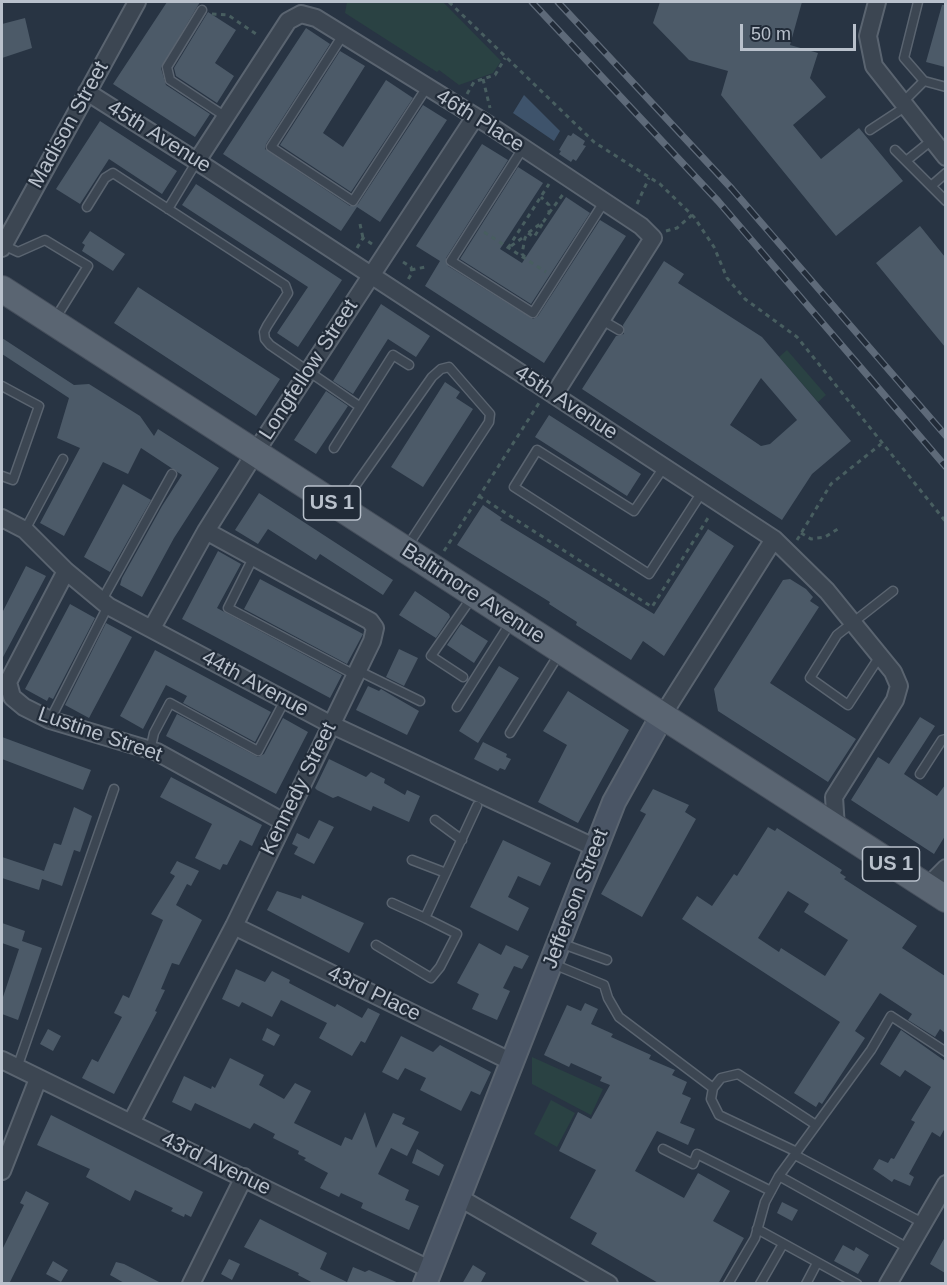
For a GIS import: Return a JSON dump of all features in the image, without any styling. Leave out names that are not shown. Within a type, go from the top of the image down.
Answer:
[{"type":"main road","name":"Baltimore Avenue","points":[[2,289],[936,893]]},
{"type":"street","name":"Madison Street","points":[[2,246],[137,2]]},
{"type":"street","points":[[877,2],[868,36],[869,52],[874,66],[945,157]]},
{"type":"street","name":"46th Place","points":[[226,117],[288,21],[301,14],[316,18],[427,87],[483,113],[523,148],[641,226],[659,235]]},
{"type":"street","name":"45th Avenue","points":[[87,92],[372,274],[547,399],[664,467],[774,538],[827,591],[893,672],[899,686],[895,700],[834,797]]},
{"type":"street","name":"Longfellow Street","points":[[152,628],[206,531],[255,453],[372,274],[483,113]]},
{"type":"street","points":[[197,161],[226,117]]},
{"type":"street","points":[[547,399],[659,235]]},
{"type":"street","name":"44th Avenue","points":[[2,518],[25,530],[66,571],[105,603],[330,724],[596,848]]},
{"type":"street","name":"Kennedy Street","points":[[131,1123],[234,926],[282,821],[372,641],[375,628],[370,621],[206,531]]},
{"type":"street","name":"Jefferson Street","points":[[428,1277],[514,1063],[614,802],[662,716],[774,538]]},
{"type":"street","name":"Lustine Street","points":[[66,571],[8,682],[12,697],[24,707],[50,720],[150,751],[282,821]]},
{"type":"street","points":[[800,806],[834,797],[836,828]]},
{"type":"street","points":[[936,893],[945,868]]},
{"type":"street","name":"43rd Place","points":[[234,926],[514,1063]]},
{"type":"street","name":"43rd Avenue","points":[[2,1060],[244,1177],[428,1277]]},
{"type":"street","points":[[2,1171],[38,1079]]},
{"type":"street","points":[[191,1284],[244,1177]]},
{"type":"street","points":[[888,1284],[945,1184]]},
{"type":"street","points":[[460,1198],[586,1274],[609,1284]]},
{"type":"lane","points":[[918,2],[904,58],[924,81],[945,87]]},
{"type":"lane","points":[[202,10],[167,67],[170,80],[226,117]]},
{"type":"lane","points":[[343,35],[271,147],[353,201],[427,87]]},
{"type":"lane","points":[[870,130],[903,105],[924,81]]},
{"type":"lane","points":[[906,161],[932,140]]},
{"type":"lane","points":[[523,148],[451,261],[533,314],[604,201]]},
{"type":"lane","points":[[895,150],[945,201]]},
{"type":"lane","points":[[168,209],[197,161]]},
{"type":"lane","points":[[87,207],[105,178],[113,173],[285,285],[288,293],[264,332],[266,339],[270,345],[359,406]]},
{"type":"lane","points":[[931,186],[945,173]]},
{"type":"lane","points":[[2,246],[18,252],[45,240],[88,266],[53,322]]},
{"type":"lane","points":[[600,319],[620,330]]},
{"type":"lane","points":[[334,448],[393,355],[409,365]]},
{"type":"lane","points":[[339,508],[432,377],[441,369],[449,367],[490,414],[489,422],[405,550]]},
{"type":"lane","points":[[2,386],[39,406],[13,480],[2,476]]},
{"type":"lane","points":[[664,467],[634,511],[537,450],[514,487],[649,574],[702,492]]},
{"type":"lane","points":[[25,530],[63,459]]},
{"type":"lane","points":[[50,720],[105,603],[172,474]]},
{"type":"lane","points":[[253,558],[228,608],[420,701]]},
{"type":"lane","points":[[880,656],[848,705],[810,678],[837,636],[893,591]]},
{"type":"lane","points":[[463,677],[431,656],[474,594]]},
{"type":"lane","points":[[457,707],[512,620]]},
{"type":"lane","points":[[510,733],[561,651]]},
{"type":"lane","points":[[150,751],[154,733],[170,703],[258,751],[285,700]]},
{"type":"lane","points":[[920,774],[942,740],[945,739]]},
{"type":"lane","points":[[17,1068],[114,789]]},
{"type":"lane","points":[[425,918],[462,840],[467,823],[477,806]]},
{"type":"lane","points":[[435,820],[462,840]]},
{"type":"lane","points":[[412,860],[446,873]]},
{"type":"lane","points":[[376,945],[431,978],[457,934],[392,903]]},
{"type":"lane","points":[[556,953],[607,960]]},
{"type":"lane","points":[[556,953],[604,985],[608,998],[619,1017],[713,1088]]},
{"type":"lane","points":[[728,1284],[755,1238],[771,1191],[779,1176],[871,1050],[891,1016],[945,1052]]},
{"type":"lane","points":[[816,1125],[738,1074],[721,1078],[713,1088],[711,1099],[713,1108],[719,1115],[923,1223]]},
{"type":"lane","points":[[663,1149],[693,1164],[698,1154],[771,1191]]},
{"type":"lane","points":[[779,1176],[908,1248]]},
{"type":"lane","points":[[757,1229],[853,1283]]},
{"type":"lane","points":[[760,1284],[783,1244]]},
{"type":"lane","points":[[806,1284],[817,1263]]},
{"type":"path","points":[[449,2],[594,142],[649,178],[692,215],[714,247],[727,278],[745,299],[797,337],[945,522]]},
{"type":"path","points":[[202,10],[228,15],[263,38]]},
{"type":"path","points":[[467,94],[474,82],[495,75],[505,58]]},
{"type":"path","points":[[483,79],[483,113]]},
{"type":"path","points":[[637,204],[649,178]]},
{"type":"path","points":[[508,248],[549,184]]},
{"type":"path","points":[[527,234],[534,237],[564,193]]},
{"type":"path","points":[[541,197],[549,205],[549,213]]},
{"type":"path","points":[[659,235],[677,228],[692,215]]},
{"type":"path","points":[[508,248],[544,222]]},
{"type":"path","points":[[360,224],[363,238],[373,245]]},
{"type":"path","points":[[474,226],[555,278]]},
{"type":"path","points":[[527,234],[522,254],[528,261]]},
{"type":"path","points":[[357,248],[363,238]]},
{"type":"path","points":[[403,262],[411,270]]},
{"type":"path","points":[[411,270],[425,267]]},
{"type":"path","points":[[407,281],[411,270]]},
{"type":"path","points":[[443,552],[547,399]]},
{"type":"path","points":[[797,540],[831,484],[882,444]]},
{"type":"path","points":[[801,533],[811,539],[825,537],[841,527]]},
{"type":"green space","points":[[347,2],[443,2],[501,61],[493,73],[459,85],[439,70],[437,72],[345,13]]},
{"type":"green space","points":[[787,350],[826,395],[818,402],[779,357]]},
{"type":"green space","points":[[532,1057],[603,1089],[591,1115],[532,1084]]},
{"type":"green space","points":[[551,1100],[575,1113],[557,1147],[534,1134]]},
{"type":"water","points":[[524,95],[560,131],[554,141],[513,113]]},
{"type":"building","points":[[167,2],[200,2],[161,68],[166,85],[210,114],[195,137],[113,84]]},
{"type":"building","points":[[660,2],[802,2],[790,45],[818,53],[810,78],[826,97],[793,125],[821,159],[859,128],[903,181],[836,236],[721,95],[728,71],[689,60],[653,23]]},
{"type":"building","points":[[942,5],[945,5],[945,67],[926,62]]},
{"type":"building","points":[[208,12],[236,30],[215,63],[234,76],[217,103],[176,76],[174,68]]},
{"type":"building","points":[[25,18],[32,48],[2,58],[2,24]]},
{"type":"building","points":[[306,28],[330,44],[265,149],[350,206],[358,204],[423,105],[447,120],[380,222],[357,207],[341,231],[223,154]]},
{"type":"building","points":[[340,51],[365,66],[323,133],[343,147],[386,80],[413,98],[351,192],[280,145]]},
{"type":"building","points":[[100,121],[177,171],[162,194],[109,159],[80,204],[56,189]]},
{"type":"building","points":[[573,133],[585,141],[583,145],[586,146],[576,161],[573,159],[571,162],[559,154],[561,151],[559,150],[568,135],[571,136]]},
{"type":"building","points":[[482,144],[508,160],[446,258],[448,266],[533,319],[538,316],[600,220],[626,236],[544,363],[425,286],[440,261],[416,246]]},
{"type":"building","points":[[518,167],[543,183],[500,249],[522,263],[566,197],[590,213],[531,304],[460,259]]},
{"type":"building","points":[[196,184],[342,280],[298,347],[277,333],[308,287],[182,205]]},
{"type":"building","points":[[920,226],[945,257],[945,347],[876,263]]},
{"type":"building","points":[[90,231],[125,254],[113,271],[82,251],[85,245],[82,243]]},
{"type":"building","points":[[664,261],[684,274],[678,283],[762,337],[851,441],[812,474],[782,520],[582,389],[616,336],[624,334],[623,325]],"holes":[[[761,378],[797,420],[770,444],[761,446],[730,425]]]},
{"type":"building","points":[[138,287],[280,379],[256,416],[114,323]]},
{"type":"building","points":[[381,304],[430,336],[416,357],[388,339],[353,394],[333,381]]},
{"type":"building","points":[[2,338],[74,385],[89,384],[140,416],[154,436],[158,429],[219,468],[174,538],[142,597],[120,585],[122,578],[182,475],[141,448],[128,474],[103,462],[64,536],[40,523],[80,448],[57,438],[69,398],[2,354]]},
{"type":"building","points":[[445,382],[460,392],[456,398],[473,409],[423,487],[391,467]]},
{"type":"building","points":[[326,391],[348,406],[316,454],[294,440]]},
{"type":"building","points":[[549,415],[641,474],[627,496],[535,437]]},
{"type":"building","points":[[123,484],[151,500],[110,572],[84,557]]},
{"type":"building","points":[[259,493],[393,580],[383,595],[320,554],[316,560],[268,529],[258,544],[235,530]]},
{"type":"building","points":[[483,505],[502,518],[500,520],[654,614],[708,529],[734,546],[664,656],[643,641],[631,660],[576,625],[577,622],[549,604],[550,602],[457,545]]},
{"type":"building","points":[[218,551],[241,564],[217,608],[342,675],[330,698],[182,619]]},
{"type":"building","points":[[26,566],[46,576],[2,659],[2,613]]},
{"type":"building","points":[[260,579],[363,634],[347,664],[244,609]]},
{"type":"building","points":[[790,579],[806,589],[813,597],[810,601],[819,607],[770,683],[856,739],[828,782],[718,711],[714,689],[783,580]]},
{"type":"building","points":[[415,591],[449,614],[450,617],[436,638],[399,615]]},
{"type":"building","points":[[70,604],[95,618],[53,699],[49,697],[47,701],[25,689]]},
{"type":"building","points":[[106,623],[132,637],[89,718],[65,705]]},
{"type":"building","points":[[461,624],[488,641],[474,663],[447,645]]},
{"type":"building","points":[[399,649],[418,658],[404,686],[386,677]]},
{"type":"building","points":[[155,650],[271,712],[255,742],[183,703],[187,696],[166,685],[143,729],[120,716]]},
{"type":"building","points":[[499,666],[519,678],[478,743],[459,731]]},
{"type":"building","points":[[368,686],[379,691],[381,689],[419,711],[407,735],[356,710]]},
{"type":"building","points":[[568,691],[629,730],[578,823],[538,802],[567,745],[543,731]]},
{"type":"building","points":[[177,714],[258,757],[264,754],[283,718],[308,732],[276,794],[166,736]]},
{"type":"building","points":[[920,717],[935,726],[904,774],[937,796],[945,785],[945,836],[934,854],[851,800],[878,757],[889,764]]},
{"type":"building","points":[[2,737],[91,770],[83,790],[2,759]]},
{"type":"building","points":[[483,742],[507,754],[506,757],[511,759],[505,770],[500,768],[498,771],[474,759]]},
{"type":"building","points":[[329,759],[366,777],[371,772],[385,779],[384,783],[405,795],[407,790],[420,796],[409,822],[373,806],[371,811],[338,796],[333,798],[317,790],[315,788]]},
{"type":"building","points":[[171,777],[262,825],[252,846],[240,840],[227,865],[223,864],[220,870],[195,858],[212,824],[160,797]]},
{"type":"building","points":[[653,789],[689,805],[685,812],[696,819],[642,917],[601,894],[646,814],[640,811]]},
{"type":"building","points":[[74,807],[92,816],[80,852],[74,850],[62,886],[42,879],[39,890],[2,878],[2,857],[44,871],[54,843],[61,845]]},
{"type":"building","points":[[319,820],[334,827],[314,864],[294,854],[298,847],[292,844],[297,833],[309,839]]},
{"type":"building","points":[[768,827],[775,831],[777,828],[842,870],[840,873],[846,877],[844,879],[917,926],[902,948],[945,976],[945,1033],[940,1029],[935,1037],[908,1020],[912,1014],[880,993],[855,1031],[865,1038],[822,1104],[819,1102],[816,1107],[794,1093],[840,1022],[682,919],[697,896],[712,906],[734,874],[737,876]],"holes":[[[788,891],[809,904],[804,912],[848,940],[825,976],[781,948],[779,952],[758,938]]]},
{"type":"building","points":[[503,840],[551,863],[540,886],[518,876],[508,897],[529,908],[518,931],[470,907]]},
{"type":"building","points":[[177,861],[199,871],[191,886],[187,884],[176,905],[202,920],[179,965],[172,963],[161,989],[165,990],[155,1011],[157,1012],[114,1094],[82,1078],[92,1059],[98,1062],[122,1017],[114,1013],[123,995],[129,998],[163,920],[151,914],[175,876],[170,873]]},
{"type":"building","points":[[277,891],[301,899],[302,895],[364,923],[349,953],[267,910]]},
{"type":"building","points":[[2,923],[25,931],[22,941],[42,948],[18,1020],[2,1014],[2,1000],[19,949],[2,943]]},
{"type":"building","points":[[479,943],[501,955],[506,945],[529,956],[522,969],[514,966],[503,988],[510,991],[497,1020],[472,1009],[479,994],[457,983]]},
{"type":"building","points":[[236,969],[265,982],[272,971],[290,980],[289,983],[335,1007],[337,1004],[362,1018],[368,1008],[380,1014],[365,1043],[361,1041],[352,1056],[319,1038],[327,1023],[281,1000],[272,1017],[242,1002],[239,1007],[222,999]]},
{"type":"building","points":[[585,1003],[598,1009],[591,1024],[613,1034],[611,1037],[651,1055],[649,1059],[675,1070],[672,1075],[687,1082],[682,1094],[691,1098],[680,1123],[695,1129],[688,1145],[657,1131],[635,1171],[684,1198],[698,1173],[730,1191],[713,1221],[744,1238],[718,1284],[660,1284],[591,1244],[597,1233],[570,1218],[596,1170],[559,1151],[578,1112],[591,1119],[610,1085],[600,1081],[602,1077],[571,1063],[569,1067],[544,1055],[567,1005],[581,1011]]},
{"type":"building","points":[[267,1028],[280,1035],[274,1046],[262,1040]]},
{"type":"building","points":[[48,1029],[61,1036],[53,1051],[40,1044]]},
{"type":"building","points":[[901,1030],[945,1061],[945,1128],[940,1137],[932,1132],[909,1174],[914,1177],[910,1186],[894,1179],[892,1182],[873,1169],[879,1159],[888,1163],[891,1158],[894,1159],[915,1122],[911,1120],[931,1087],[905,1070],[900,1077],[880,1064]]},
{"type":"building","points":[[401,1036],[433,1052],[440,1045],[491,1072],[480,1095],[471,1091],[461,1111],[420,1090],[426,1078],[405,1068],[398,1080],[382,1072]]},
{"type":"building","points":[[230,1058],[264,1075],[259,1085],[284,1099],[295,1083],[311,1091],[294,1123],[341,1146],[345,1137],[352,1140],[365,1112],[376,1148],[393,1113],[405,1118],[402,1124],[419,1132],[407,1156],[391,1148],[378,1174],[409,1190],[405,1200],[419,1206],[409,1230],[361,1208],[363,1203],[341,1193],[339,1197],[320,1188],[328,1173],[304,1160],[306,1158],[298,1154],[299,1151],[273,1138],[275,1134],[254,1123],[250,1129],[195,1103],[191,1111],[172,1102],[184,1076],[211,1089],[212,1086],[215,1088]]},
{"type":"building","points":[[51,1115],[203,1192],[191,1217],[185,1214],[184,1217],[171,1211],[173,1208],[135,1190],[130,1201],[86,1177],[90,1169],[37,1145]]},
{"type":"building","points":[[417,1149],[444,1165],[439,1176],[412,1163]]},
{"type":"building","points":[[26,1191],[49,1203],[9,1284],[2,1284],[2,1250],[24,1205],[20,1203]]},
{"type":"building","points":[[782,1202],[798,1210],[792,1221],[777,1213]]},
{"type":"building","points":[[260,1219],[327,1253],[320,1269],[347,1282],[353,1267],[365,1272],[369,1270],[401,1284],[315,1284],[298,1275],[299,1273],[244,1247]]},
{"type":"building","points":[[945,1237],[945,1273],[930,1264]]},
{"type":"building","points":[[843,1245],[854,1251],[856,1247],[869,1255],[858,1274],[834,1261]]},
{"type":"building","points":[[229,1259],[240,1264],[232,1280],[221,1274]]},
{"type":"building","points":[[53,1261],[68,1270],[61,1282],[46,1274]]},
{"type":"building","points":[[116,1262],[163,1284],[126,1284],[110,1275]]},
{"type":"building","points":[[473,1265],[486,1273],[480,1284],[462,1284]]},
{"type":"railway","points":[[532,2],[718,201],[946,467]]},
{"type":"railway","points":[[558,2],[732,189],[946,436]]}]
